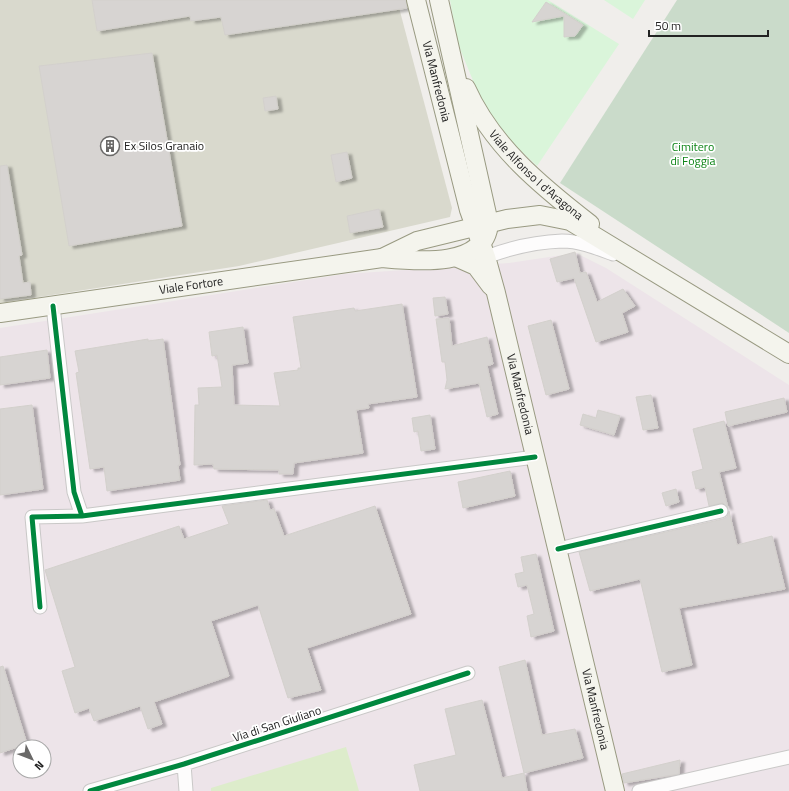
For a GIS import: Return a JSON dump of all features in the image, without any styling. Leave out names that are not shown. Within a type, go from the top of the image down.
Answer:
[{"type":"main road","name":"Via Manfredonia","points":[[416,0],[469,210],[482,225]]},
{"type":"main road","name":"Via Manfredonia","points":[[439,0],[454,61],[482,225],[484,251],[536,457],[615,791]]},
{"type":"main road","name":"Viale Alfonso I d'Aragona","points":[[454,61],[470,96],[498,142],[533,178],[645,265]]},
{"type":"main road","name":"Viale Alfonso I d'Aragona","points":[[482,225],[540,215],[570,221],[645,265],[789,354]]},
{"type":"main road","name":"Viale Fortore","points":[[382,258],[417,241],[482,225]]},
{"type":"main road","name":"Viale Fortore","points":[[0,313],[382,258],[411,261],[458,258],[484,251]]},
{"type":"main road","name":"Viale Fortore","points":[[458,258],[476,266],[496,294]]},
{"type":"street","name":"Viale Alfonso I d'Aragona","points":[[484,251],[563,241],[589,245],[645,265]]},
{"type":"street","points":[[53,306],[74,492],[82,516]]},
{"type":"street","points":[[40,607],[32,517],[82,516],[536,457]]},
{"type":"street","points":[[558,550],[721,511]]},
{"type":"street","name":"Via di San Giuliano","points":[[90,791],[184,764],[468,673]]},
{"type":"street","points":[[639,791],[789,758]]},
{"type":"street","points":[[184,764],[186,791]]},
{"type":"shaded area","points":[[0,0],[397,0],[452,208],[450,217],[239,266],[0,303]]},
{"type":"shaded area","points":[[576,253],[606,268],[789,385],[789,791],[0,791],[0,328],[345,274],[509,263]]},
{"type":"green space","points":[[450,0],[548,0],[619,44],[537,166],[490,122],[458,44]]},
{"type":"green space","points":[[604,0],[645,0],[633,19]]},
{"type":"green space","name":"Cimitero di Foggia","points":[[677,0],[789,0],[789,333],[560,183]]},
{"type":"green space","points":[[346,747],[359,791],[211,791],[211,788]]},
{"type":"building","points":[[92,0],[406,0],[407,8],[225,35],[221,17],[191,21],[190,16],[97,31]]},
{"type":"building","points":[[546,2],[583,25],[575,36],[564,37],[564,16],[532,22]]},
{"type":"building","name":"Ex Silos Granaio","points":[[152,53],[182,226],[69,246],[39,66]]},
{"type":"building","points":[[276,96],[278,109],[265,111],[263,98]]},
{"type":"building","points":[[347,152],[352,178],[336,182],[331,155]]},
{"type":"building","points":[[7,165],[22,255],[19,256],[23,283],[30,282],[31,295],[0,299],[0,166]]},
{"type":"building","points":[[379,209],[383,227],[350,233],[347,216]]},
{"type":"building","points":[[575,252],[580,273],[586,272],[597,302],[623,289],[635,306],[622,313],[628,332],[596,342],[574,278],[557,282],[550,259]]},
{"type":"building","points":[[445,297],[448,314],[435,316],[433,298]]},
{"type":"building","points":[[402,304],[417,397],[368,404],[369,408],[356,410],[363,453],[294,463],[293,474],[279,474],[279,470],[214,469],[213,464],[194,465],[195,405],[199,405],[198,388],[222,387],[217,355],[212,356],[209,332],[243,327],[248,363],[232,365],[234,405],[280,406],[274,373],[298,370],[298,368],[301,368],[293,317],[354,308],[355,311]]},
{"type":"building","points":[[449,318],[452,346],[487,337],[493,364],[487,366],[498,414],[487,417],[479,383],[445,389],[447,380],[445,362],[442,362],[436,319]]},
{"type":"building","points":[[551,320],[569,389],[546,395],[528,326]]},
{"type":"building","points":[[148,339],[148,341],[163,339],[180,465],[178,465],[180,480],[107,491],[104,467],[90,469],[76,373],[79,372],[75,351]]},
{"type":"building","points":[[47,350],[50,378],[0,385],[0,357]]},
{"type":"building","points":[[651,395],[658,428],[643,430],[636,397]]},
{"type":"building","points":[[784,398],[787,412],[728,426],[725,412]]},
{"type":"building","points":[[32,405],[43,489],[0,495],[0,409]]},
{"type":"building","points":[[598,410],[620,416],[614,435],[580,425],[583,414],[596,418]]},
{"type":"building","points":[[430,415],[435,449],[421,451],[418,431],[414,432],[412,418]]},
{"type":"building","points":[[724,421],[736,468],[719,472],[728,508],[723,503],[709,506],[705,487],[696,489],[692,472],[703,469],[693,429]]},
{"type":"building","points":[[510,471],[515,496],[463,508],[458,482]]},
{"type":"building","points":[[676,489],[679,502],[666,506],[662,493]]},
{"type":"building","points":[[267,500],[270,510],[274,509],[284,536],[375,506],[411,614],[307,648],[321,690],[288,698],[258,605],[211,621],[229,676],[154,702],[162,724],[148,729],[140,706],[94,721],[89,708],[75,713],[62,671],[75,667],[45,570],[179,526],[184,539],[229,524],[222,506]]},
{"type":"building","points":[[729,511],[737,545],[772,536],[785,589],[679,608],[692,665],[662,672],[640,579],[590,591],[579,552],[723,519],[727,517]]},
{"type":"building","points":[[536,554],[554,631],[531,637],[527,616],[534,614],[527,585],[518,587],[515,574],[524,572],[521,557]]},
{"type":"building","points":[[525,660],[542,735],[575,729],[583,758],[524,773],[499,667]]},
{"type":"building","points":[[3,666],[25,739],[12,739],[12,749],[0,753],[0,667]]},
{"type":"building","points":[[482,700],[502,778],[524,773],[527,791],[420,791],[414,765],[456,755],[445,709]]},
{"type":"building","points":[[680,760],[679,774],[624,783],[622,774]]},
{"type":"cycle path","points":[[53,306],[74,492],[82,516]]},
{"type":"cycle path","points":[[40,607],[32,517],[82,516],[535,457]]},
{"type":"cycle path","points":[[558,549],[721,511]]},
{"type":"cycle path","points":[[90,791],[184,764],[468,673]]},
{"type":"place","name":"Ex Silos Granaio","points":[[110,146]]}]
